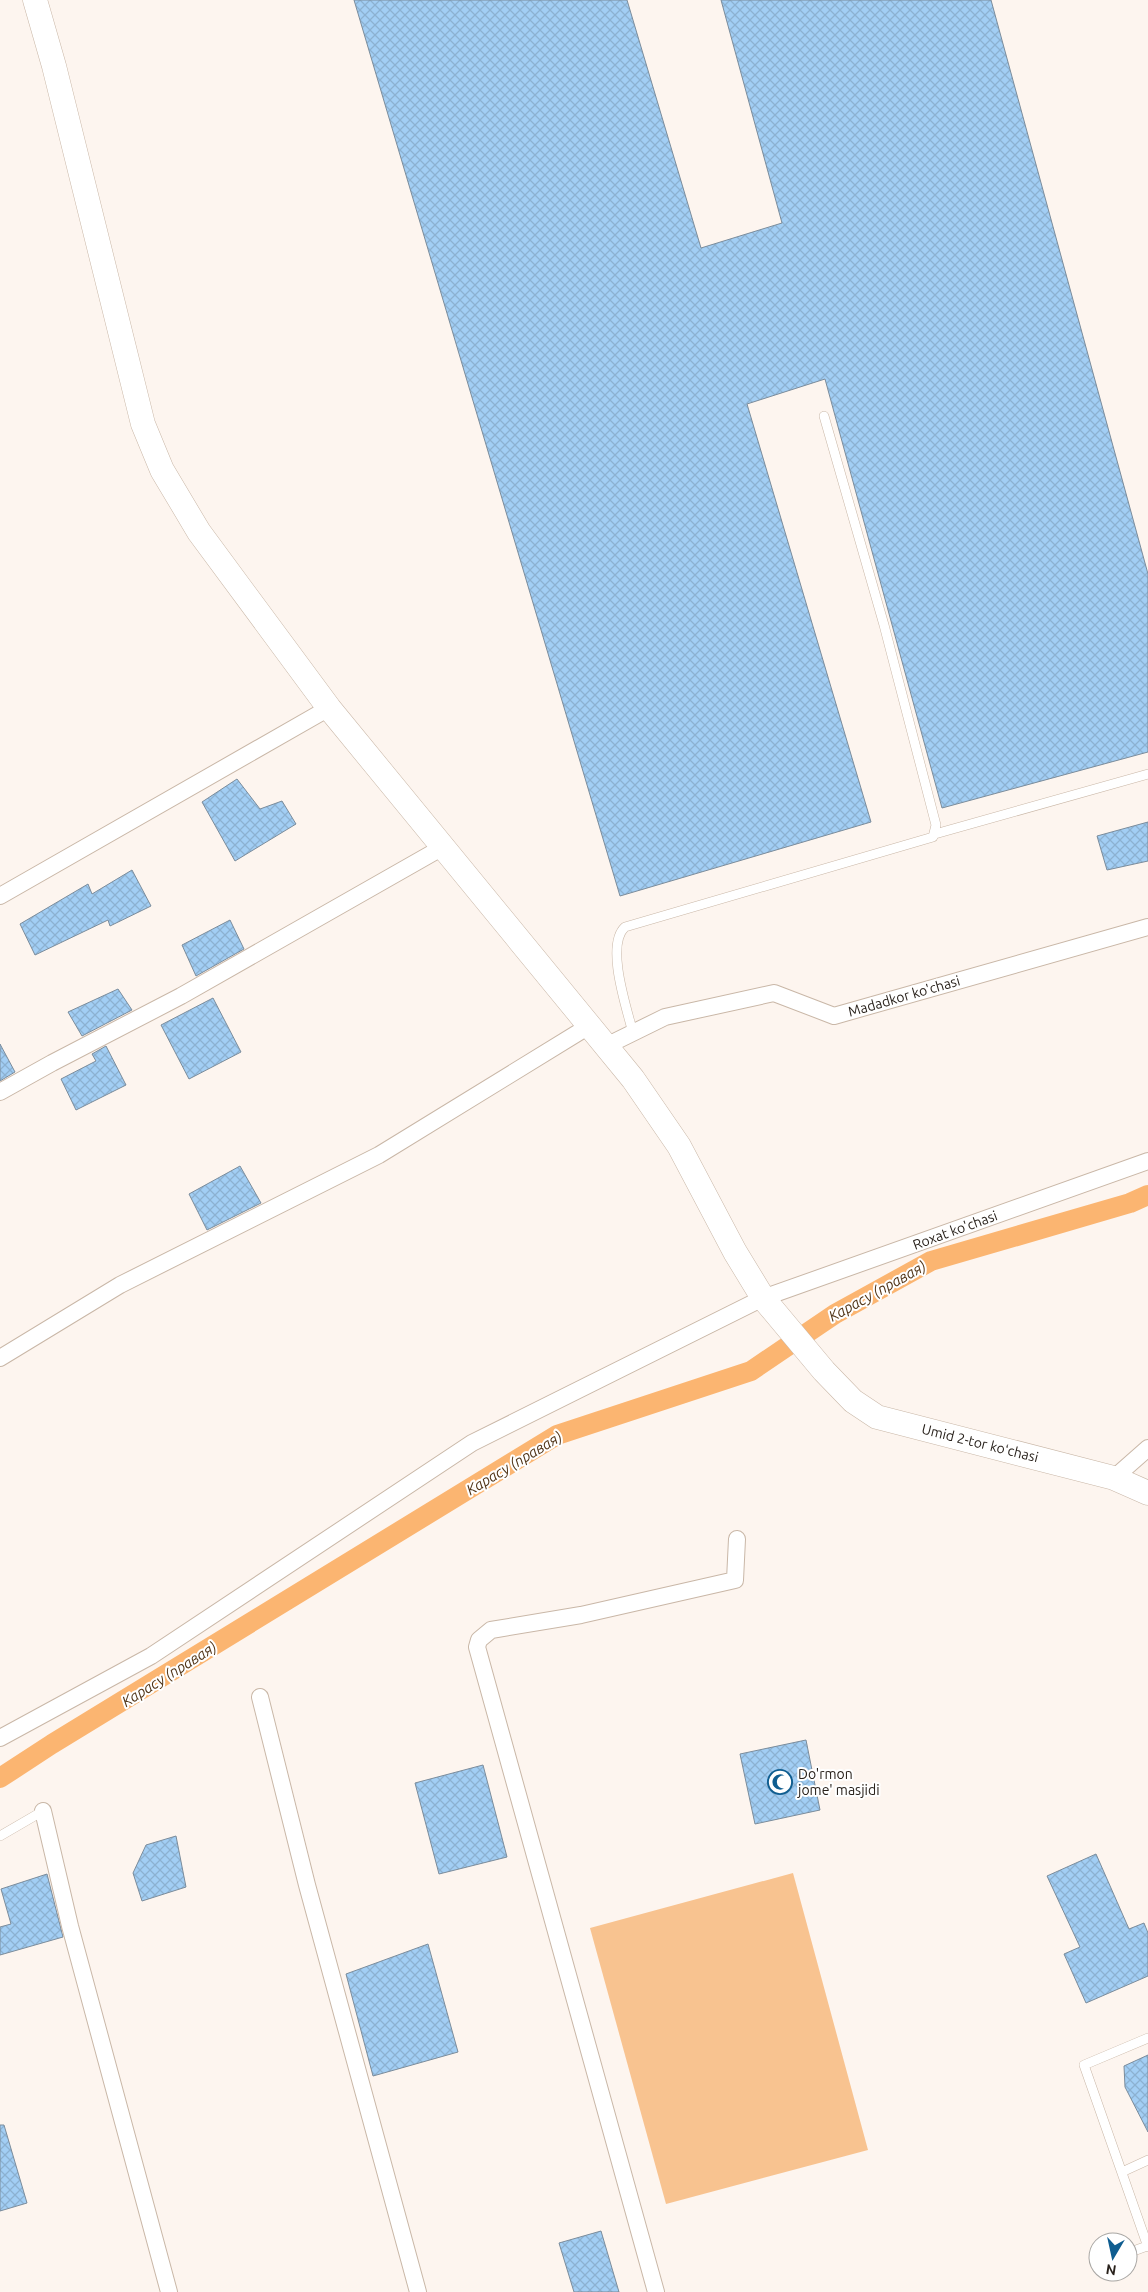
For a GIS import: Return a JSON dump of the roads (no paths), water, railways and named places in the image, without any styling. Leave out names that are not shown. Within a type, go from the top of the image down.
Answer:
[{"type":"main road","name":"Umid 2-tor koʻchasi","points":[[35,0],[54,66],[143,424],[173,490],[199,532],[329,708],[606,1046],[657,1112],[679,1146],[735,1252],[766,1303],[824,1371],[853,1401],[868,1412],[886,1420],[958,1436],[1114,1478],[1148,1493]]},
{"type":"street","points":[[0,896],[329,708]]},
{"type":"street","points":[[0,1092],[181,996],[443,846]]},
{"type":"street","name":"Madadkor ko'chasi","points":[[606,1046],[665,1017],[774,993],[834,1016],[1148,928]]},
{"type":"street","points":[[0,1358],[120,1285],[379,1155],[589,1026]]},
{"type":"street","name":"Roxat ko'chasi","points":[[0,1738],[151,1656],[472,1443],[766,1303],[1148,1161]]},
{"type":"street","points":[[1114,1478],[1148,1448]]},
{"type":"street","points":[[656,2292],[477,1654],[477,1647],[479,1640],[491,1630],[581,1615],[735,1580],[737,1539]]},
{"type":"street","points":[[260,1697],[307,1885],[418,2292]]},
{"type":"street","points":[[43,1811],[70,1926],[169,2292]]},
{"type":"lane","points":[[824,416],[884,625],[936,825],[935,834]]},
{"type":"lane","points":[[632,1033],[620,977],[616,946],[620,931],[625,927],[933,837],[935,834],[1148,774]]},
{"type":"lane","points":[[0,1836],[43,1811]]},
{"type":"lane","points":[[1148,2038],[1084,2065],[1148,2247]]},
{"type":"lane","points":[[1122,2172],[1148,2160]]},
{"type":"waterway","name":"Карасу (правая)","points":[[0,1778],[52,1744],[557,1435],[751,1371],[835,1314],[931,1261],[1130,1203],[1148,1195]]},
{"type":"place","name":"Do'rmon jome' masjidi","points":[[780,1782]]}]
